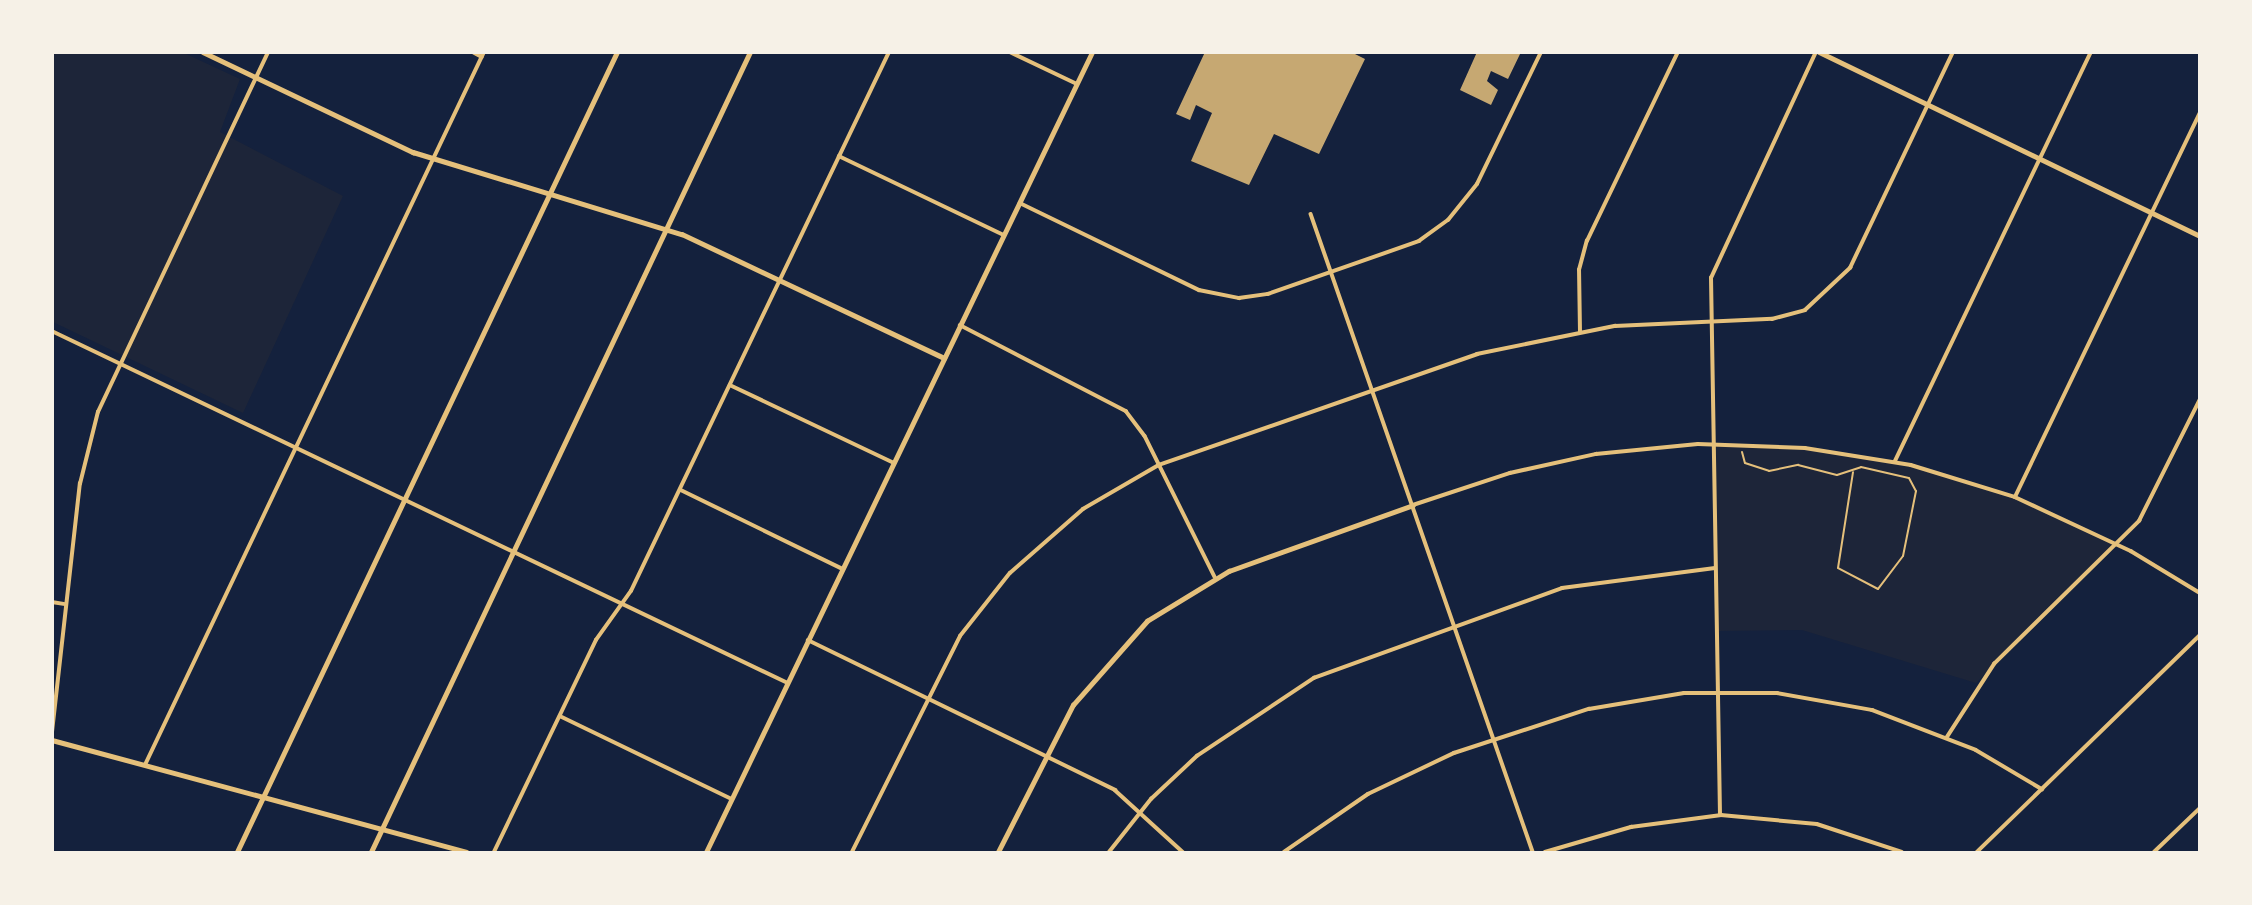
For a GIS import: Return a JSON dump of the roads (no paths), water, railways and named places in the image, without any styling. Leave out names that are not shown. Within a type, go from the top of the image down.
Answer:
[{"type":"main road","points":[[706,852],[1092,52]]},
{"type":"main road","points":[[1818,52],[2200,236]]},
{"type":"street","points":[[203,52],[433,159],[665,228],[944,358]]},
{"type":"street","points":[[52,732],[80,484],[119,362],[268,52]]},
{"type":"street","points":[[145,765],[483,55],[473,52]]},
{"type":"street","points":[[237,852],[617,52]]},
{"type":"street","points":[[371,852],[750,52]]},
{"type":"street","points":[[494,852],[596,640],[622,605],[680,490],[888,52]]},
{"type":"street","points":[[1010,52],[1077,84]]},
{"type":"street","points":[[1019,203],[1222,296],[1268,294],[1419,241],[1454,215],[1477,184],[1541,52]]},
{"type":"street","points":[[1580,332],[1579,270],[1587,241],[1678,52]]},
{"type":"street","points":[[1720,815],[1713,444],[1712,320],[1715,262],[1818,52]]},
{"type":"street","points":[[852,852],[927,697],[974,616],[1026,555],[1089,504],[1159,465],[1485,351],[1580,332],[1712,320],[1787,317],[1831,293],[1850,268],[1953,52]]},
{"type":"street","points":[[1894,462],[2091,52]]},
{"type":"street","points":[[2015,497],[2200,113]]},
{"type":"street","points":[[839,156],[1004,235]]},
{"type":"street","points":[[1311,214],[1533,852]]},
{"type":"street","points":[[960,325],[1114,401],[1142,431],[1214,577]]},
{"type":"street","points":[[52,331],[788,682]]},
{"type":"street","points":[[730,385],[894,463]]},
{"type":"street","points":[[1947,737],[1993,664],[2143,515],[2200,399]]},
{"type":"street","points":[[998,852],[1073,705],[1115,651],[1157,613],[1214,577],[1413,505],[1553,463],[1713,444],[1742,444],[1894,462],[2015,497],[2116,544],[2200,593]]},
{"type":"street","points":[[680,490],[843,569]]},
{"type":"street","points":[[1109,852],[1140,811],[1225,734],[1293,689],[1452,624],[1562,588],[1715,568]]},
{"type":"street","points":[[52,602],[65,604]]},
{"type":"street","points":[[1977,852],[2200,635]]},
{"type":"street","points":[[808,640],[1046,754],[1140,811],[1183,852]]},
{"type":"street","points":[[1284,852],[1387,784],[1495,740],[1609,704],[1718,691],[1834,702],[1947,737],[2042,789]]},
{"type":"street","points":[[560,716],[732,799]]},
{"type":"street","points":[[52,740],[466,852]]},
{"type":"street","points":[[2154,852],[2200,808]]},
{"type":"street","points":[[1545,852],[1631,827],[1720,815],[1817,824],[1902,852]]}]
